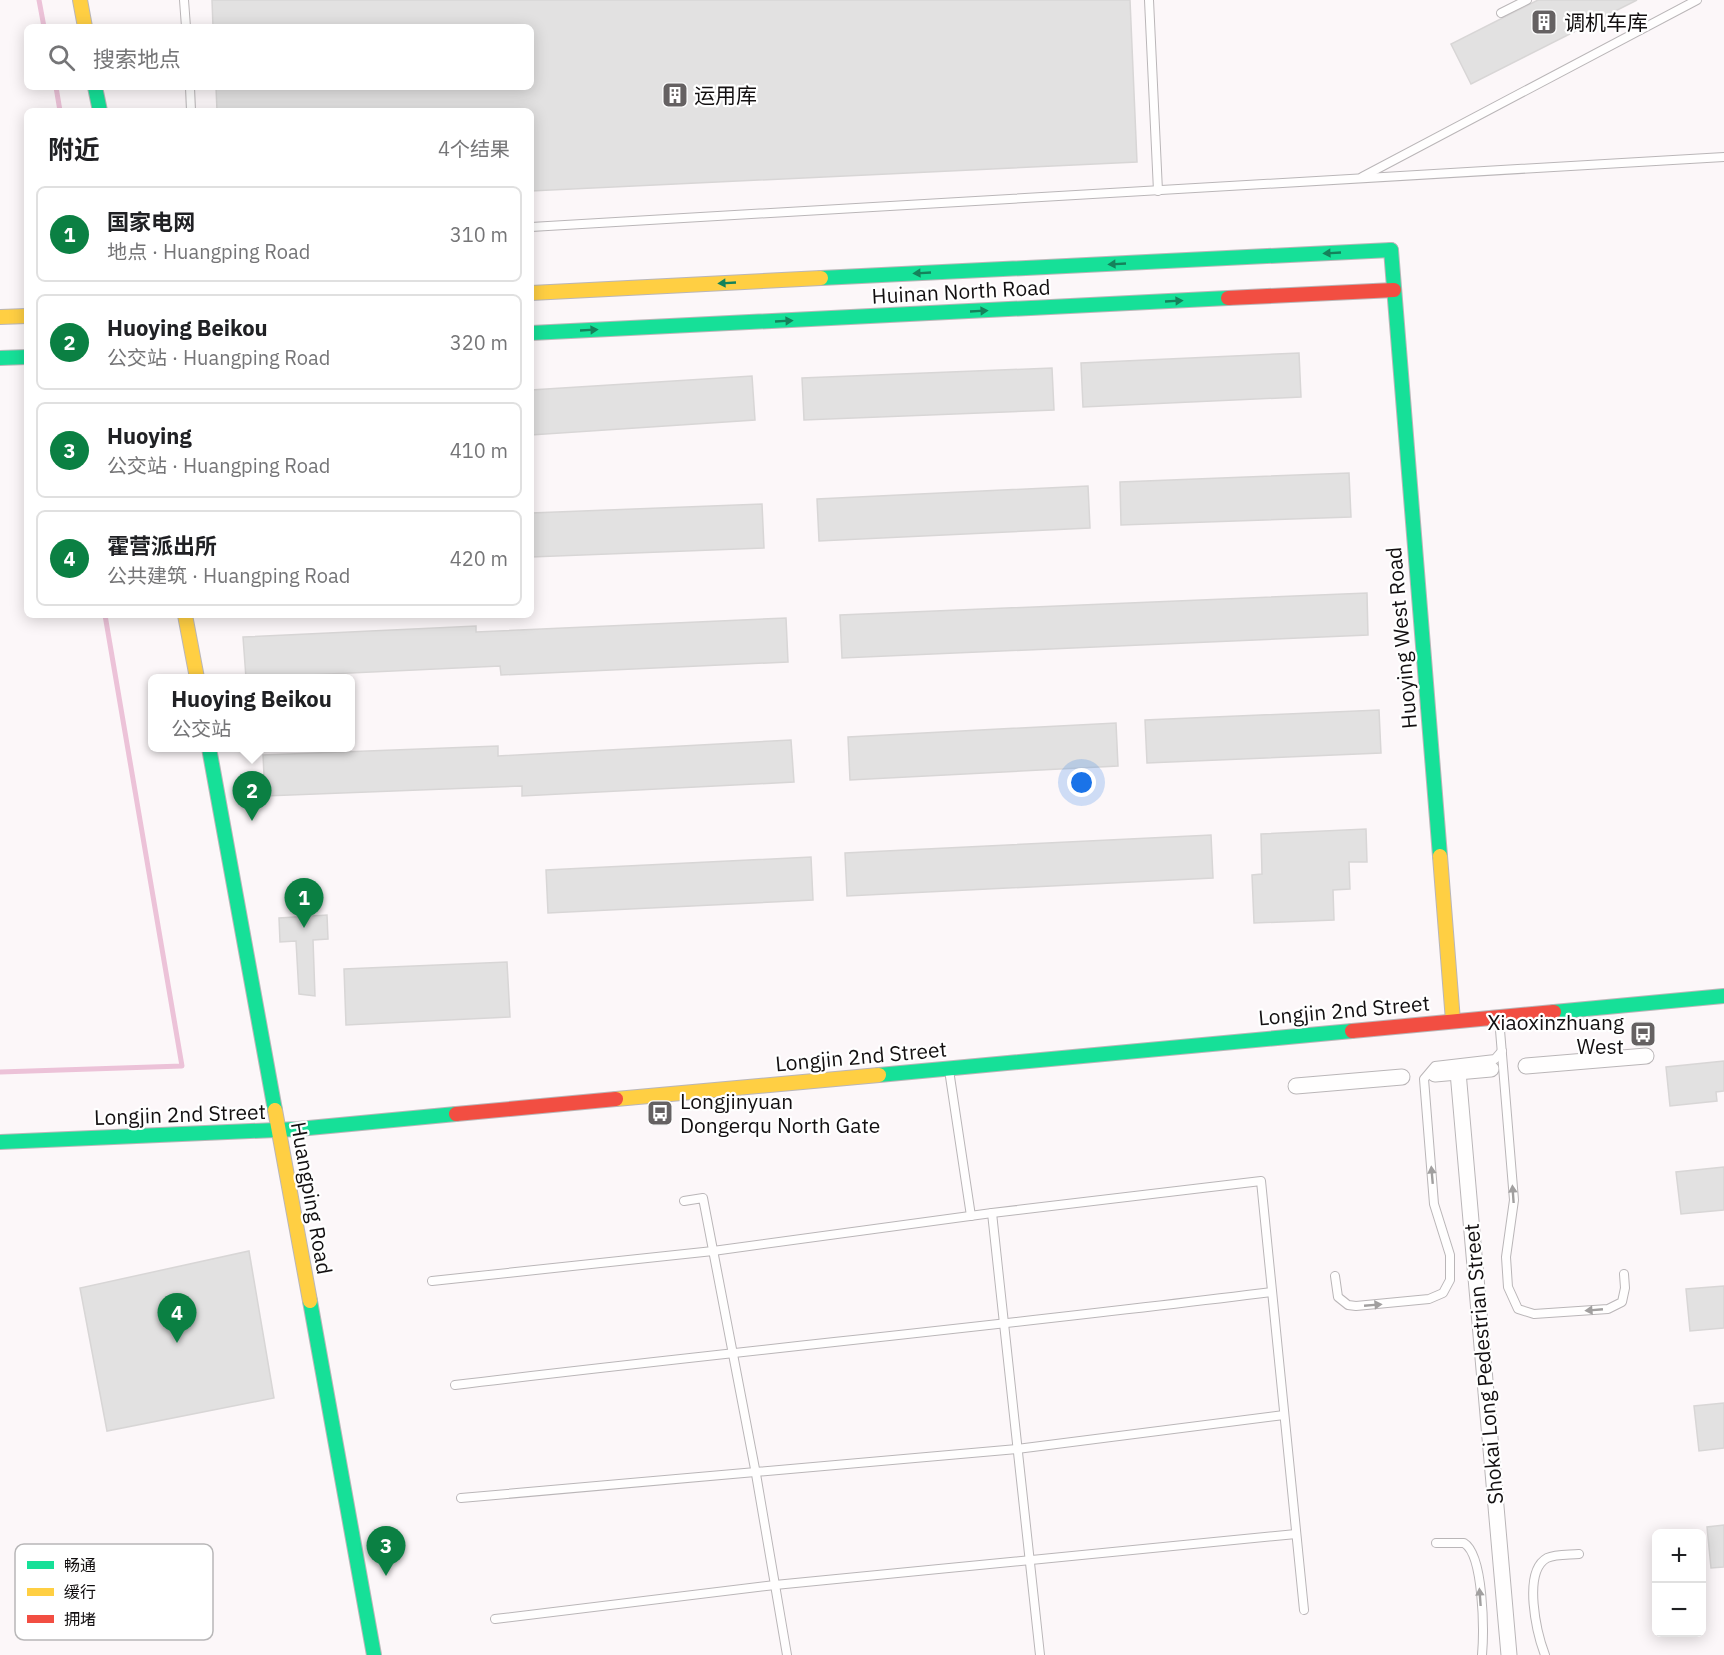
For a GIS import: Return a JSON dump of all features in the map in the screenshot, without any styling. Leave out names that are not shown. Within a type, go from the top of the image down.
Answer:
[{"type":"main road","points":[[80,0],[84,24]]},
{"type":"main road","points":[[96,90],[99,108]]},
{"type":"main road","name":"Huoying West Road","points":[[1391,250],[1454,1021]]},
{"type":"main road","name":"Huinan North Road","points":[[534,292],[1391,250]]},
{"type":"main road","name":"Huinan North Road","points":[[534,333],[1394,290]]},
{"type":"main road","points":[[0,317],[24,316]]},
{"type":"main road","points":[[0,358],[24,357]]},
{"type":"main road","points":[[186,618],[196,674]]},
{"type":"main road","name":"Huangping Road","points":[[210,752],[374,1655]]},
{"type":"main road","name":"Longjin 2nd Street","points":[[0,1142],[278,1131],[1724,996]]},
{"type":"street","points":[[1526,1066],[1546,1062],[1646,1056]]},
{"type":"street","points":[[1435,1074],[1491,1069]]},
{"type":"street","name":"Shokai Long Pedestrian Street","points":[[1458,1072],[1509,1655]]},
{"type":"street","points":[[1296,1086],[1394,1076]]},
{"type":"lane","points":[[184,0],[186,24]]},
{"type":"lane","points":[[1149,0],[1158,190]]},
{"type":"lane","points":[[1501,13],[1527,0]]},
{"type":"lane","points":[[1360,178],[1693,1]]},
{"type":"lane","points":[[190,90],[191,108]]},
{"type":"lane","points":[[534,227],[1724,157]]},
{"type":"lane","points":[[1499,1017],[1514,1200],[1506,1257],[1508,1287],[1513,1302],[1526,1313],[1534,1314],[1608,1308],[1622,1302],[1624,1274]]},
{"type":"lane","points":[[1335,1276],[1338,1297],[1348,1305],[1429,1299],[1443,1293],[1450,1280],[1452,1263],[1434,1204],[1424,1079],[1435,1066],[1495,1059],[1502,1051]]},
{"type":"lane","points":[[948,1068],[971,1216]]},
{"type":"lane","points":[[432,1281],[713,1251],[971,1216],[1261,1181],[1304,1610]]},
{"type":"lane","points":[[684,1201],[703,1198],[756,1474],[787,1655]]},
{"type":"lane","points":[[992,1214],[1040,1655]]},
{"type":"lane","points":[[455,1384],[733,1351],[1004,1325],[1272,1292]]},
{"type":"lane","points":[[461,1498],[756,1474],[1017,1449],[1284,1415]]},
{"type":"lane","points":[[495,1620],[775,1585],[1296,1534]]},
{"type":"lane","points":[[1436,1543],[1464,1544],[1474,1554],[1478,1569],[1482,1655]]},
{"type":"lane","points":[[1545,1655],[1537,1631],[1534,1576],[1542,1562],[1548,1557],[1579,1554]]},
{"type":"building","name":"运用库","points":[[212,0],[1130,0],[1137,162],[534,191],[534,108],[217,108],[216,90],[534,90],[534,24],[213,24]]},
{"type":"building","name":"调机车库","points":[[1538,0],[1637,0],[1471,84],[1451,44]]},
{"type":"building","points":[[1299,353],[1301,397],[1083,407],[1081,363]]},
{"type":"building","points":[[1052,368],[1054,410],[804,420],[802,378]]},
{"type":"building","points":[[752,376],[755,420],[534,435],[534,390]]},
{"type":"building","points":[[1349,473],[1351,517],[1121,525],[1120,482]]},
{"type":"building","points":[[1088,486],[1090,528],[819,541],[817,499]]},
{"type":"building","points":[[762,504],[764,548],[534,557],[534,513]]},
{"type":"building","points":[[1367,593],[1368,635],[842,658],[840,615]]},
{"type":"building","points":[[786,618],[788,662],[501,675],[500,666],[331,674],[246,674],[243,637],[476,626],[476,632]]},
{"type":"building","points":[[1379,710],[1381,753],[1147,763],[1145,720]]},
{"type":"building","points":[[1116,723],[1118,766],[850,780],[848,737]]},
{"type":"building","points":[[791,740],[794,782],[522,796],[522,786],[265,796],[263,755],[498,746],[498,756]]},
{"type":"building","points":[[1366,829],[1367,862],[1349,862],[1350,889],[1333,890],[1334,920],[1254,923],[1252,875],[1262,874],[1261,834]]},
{"type":"building","points":[[1211,835],[1213,878],[847,896],[845,853]]},
{"type":"building","points":[[811,857],[813,900],[548,913],[546,870]]},
{"type":"building","points":[[327,915],[328,939],[313,940],[315,996],[299,994],[296,941],[280,942],[279,918]]},
{"type":"building","points":[[507,962],[510,1017],[346,1025],[344,969]]},
{"type":"building","points":[[1724,1061],[1724,1091],[1716,1092],[1717,1101],[1670,1106],[1666,1067]]},
{"type":"building","points":[[1724,1167],[1724,1210],[1681,1214],[1676,1172]]},
{"type":"building","points":[[249,1251],[274,1398],[107,1431],[80,1288]]},
{"type":"building","points":[[1724,1286],[1724,1328],[1690,1331],[1686,1289]]},
{"type":"building","points":[[1724,1403],[1724,1448],[1699,1451],[1694,1406]]},
{"type":"building","points":[[1724,1525],[1724,1567],[1711,1568],[1707,1527]]},
{"type":"waterway","points":[[39,0],[43,24]]},
{"type":"waterway","points":[[56,90],[60,108]]},
{"type":"waterway","points":[[0,1072],[182,1066],[106,618]]},
{"type":"traffic: fast","points":[[96,90],[99,108]]},
{"type":"traffic: fast","points":[[1391,250],[1440,856]]},
{"type":"traffic: fast","points":[[821,278],[1391,250]]},
{"type":"traffic: fast","points":[[534,333],[1228,298]]},
{"type":"traffic: fast","points":[[0,358],[24,357]]},
{"type":"traffic: fast","points":[[210,752],[275,1110]]},
{"type":"traffic: fast","points":[[1554,1012],[1724,996]]},
{"type":"traffic: fast","points":[[879,1075],[1352,1031]]},
{"type":"traffic: fast","points":[[0,1142],[298,1129],[456,1114]]},
{"type":"traffic: fast","points":[[310,1301],[374,1655]]},
{"type":"traffic: slow","points":[[80,0],[84,24]]},
{"type":"traffic: slow","points":[[534,293],[821,278]]},
{"type":"traffic: slow","points":[[0,317],[24,316]]},
{"type":"traffic: slow","points":[[186,618],[196,674]]},
{"type":"traffic: slow","points":[[1440,856],[1453,1021]]},
{"type":"traffic: slow","points":[[616,1099],[879,1075]]},
{"type":"traffic: slow","points":[[275,1110],[310,1301]]},
{"type":"traffic: jam","points":[[1228,298],[1394,290]]},
{"type":"traffic: jam","points":[[1352,1031],[1554,1012]]},
{"type":"traffic: jam","points":[[456,1114],[616,1099]]},
{"type":"place","name":"调机车库","points":[[1544,22]]},
{"type":"place","name":"运用库","points":[[675,95]]},
{"type":"place","name":"Huoying Beikou","points":[[252,821]]},
{"type":"place","name":"国家电网","points":[[304,928]]},
{"type":"place","name":"Xiaoxinzhuang West","points":[[1643,1034]]},
{"type":"place","name":"Longjinyuan Dongerqu North Gate","points":[[660,1113]]},
{"type":"place","name":"霍营派出所","points":[[177,1343]]},
{"type":"place","name":"Huoying","points":[[386,1576]]}]
